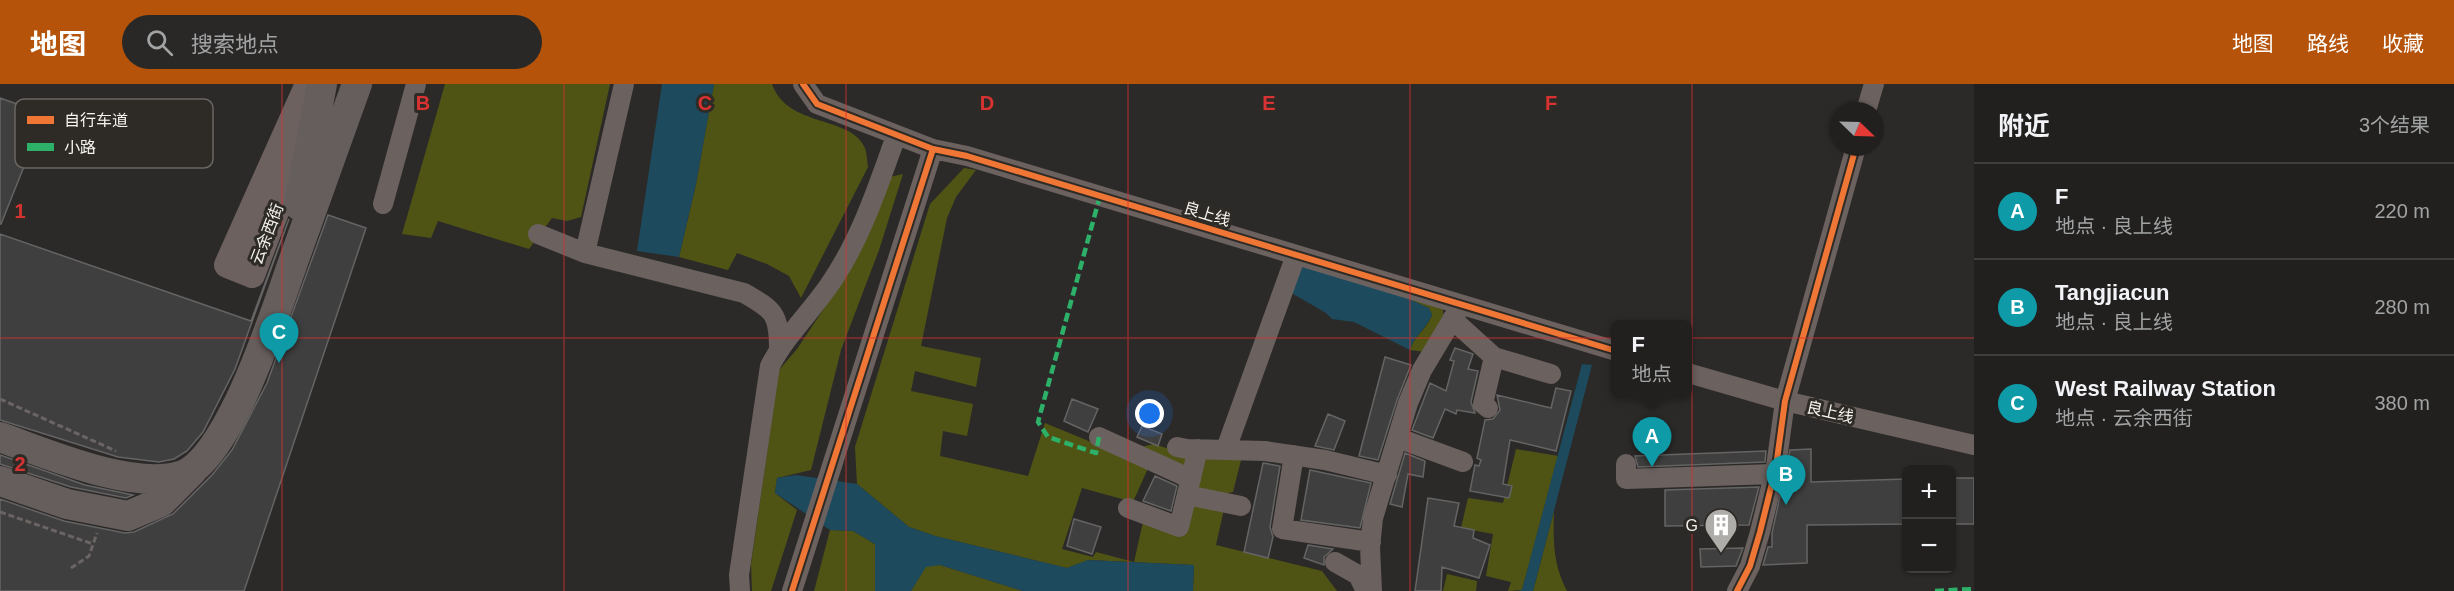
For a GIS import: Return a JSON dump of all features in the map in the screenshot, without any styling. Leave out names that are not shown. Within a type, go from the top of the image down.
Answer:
[{"type":"highway","points":[[286,279],[324,84]]},
{"type":"highway","points":[[0,481],[67,504],[128,516],[161,502],[196,467],[217,441],[257,363],[357,84]]},
{"type":"highway","points":[[0,437],[112,474],[146,481],[181,476],[196,467]]},
{"type":"main road","name":"云余西街","points":[[308,84],[227,265],[252,275],[324,84]]},
{"type":"street","points":[[383,204],[416,84]]},
{"type":"street","points":[[585,253],[624,84]]},
{"type":"street","name":"良上线","points":[[803,84],[817,104],[933,149],[967,156],[1296,255],[1457,312],[1611,350]]},
{"type":"street","points":[[1869,102],[1874,84]]},
{"type":"street","points":[[740,591],[739,575],[770,366],[779,348],[831,283],[858,234],[896,136]]},
{"type":"street","points":[[792,591],[933,149]]},
{"type":"street","points":[[1737,591],[1750,566],[1774,474],[1785,401],[1853,156]]},
{"type":"street","points":[[538,234],[585,253],[744,293],[765,306],[779,323],[779,348]]},
{"type":"street","points":[[1226,449],[1296,255]]},
{"type":"street","points":[[1372,591],[1373,518],[1386,475],[1422,370],[1457,312],[1494,357],[1551,374]]},
{"type":"street","points":[[1488,408],[1483,404],[1494,357]]},
{"type":"street","name":"良上线","points":[[1692,374],[1785,401],[1974,445]]},
{"type":"street","points":[[1099,437],[1189,487],[1241,506]]},
{"type":"street","points":[[1398,438],[1463,462]]},
{"type":"street","points":[[1177,447],[1294,455],[1386,475]]},
{"type":"street","points":[[1128,508],[1179,527],[1198,449]]},
{"type":"street","points":[[1294,455],[1282,529],[1371,542]]},
{"type":"street","points":[[1626,464],[1626,479],[1774,474]]},
{"type":"street","points":[[1335,562],[1358,574],[1366,591]]},
{"type":"path","points":[[0,399],[126,455]]},
{"type":"path","points":[[0,512],[93,544]]},
{"type":"green space","points":[[445,84],[610,84],[581,217],[567,221],[552,218],[529,249],[438,221],[431,238],[402,234]]},
{"type":"green space","points":[[714,84],[772,84],[780,98],[791,108],[847,130],[858,138],[865,148],[868,167],[801,298],[789,276],[767,264],[737,253],[728,270],[679,257],[696,184]]},
{"type":"green space","points":[[964,168],[976,170],[956,197],[947,218],[921,346],[981,358],[976,387],[915,371],[911,391],[973,404],[967,436],[943,431],[940,456],[1028,476],[1045,423],[1149,466],[1133,502],[1082,488],[1062,549],[1093,557],[1096,552],[1134,562],[1143,522],[1180,535],[1189,503],[1224,509],[1216,545],[1322,571],[1337,591],[1193,591],[1194,565],[1089,560],[1067,568],[935,536],[909,527],[857,484],[855,447],[930,204]]},
{"type":"green space","points":[[903,174],[879,250],[841,350],[811,470],[777,478],[775,493],[797,510],[771,591],[752,591],[751,564],[779,370],[797,349],[853,265],[890,177]]},
{"type":"green space","points":[[1399,295],[1443,307],[1443,315],[1426,352],[1410,350],[1430,320],[1432,315],[1429,308]]},
{"type":"green space","points":[[1154,444],[1191,456],[1186,472],[1141,447]]},
{"type":"green space","points":[[1516,449],[1558,456],[1522,590],[1508,591],[1511,582],[1486,576],[1493,534],[1461,528],[1468,498],[1503,503]]},
{"type":"green space","points":[[1200,454],[1242,456],[1233,492],[1224,494],[1194,489]]},
{"type":"green space","points":[[1554,511],[1555,552],[1559,572],[1567,591],[1533,591]]},
{"type":"green space","points":[[830,530],[853,531],[875,544],[875,591],[814,591]]},
{"type":"green space","points":[[940,565],[1023,591],[911,591],[926,566]]},
{"type":"green space","points":[[1447,574],[1477,581],[1476,591],[1443,591]]},
{"type":"water","points":[[662,84],[714,84],[696,184],[679,257],[637,251]]},
{"type":"water","points":[[1305,266],[1399,295],[1429,308],[1432,315],[1410,350],[1354,322],[1332,319],[1326,313],[1288,291],[1297,269]]},
{"type":"water","points":[[1582,364],[1592,365],[1533,591],[1517,591],[1522,590]]},
{"type":"water","points":[[796,475],[857,484],[909,527],[935,536],[1067,568],[1088,560],[1194,565],[1193,591],[1023,591],[940,565],[926,567],[911,591],[875,591],[875,544],[853,531],[830,530],[775,493],[777,478]]},
{"type":"building","points":[[0,98],[15,103],[15,168],[23,168],[0,224]]},
{"type":"building","points":[[328,215],[366,228],[244,591],[0,591],[0,499],[64,521],[125,533],[134,532],[173,514],[212,475],[232,450],[267,383]]},
{"type":"building","points":[[289,219],[235,369],[203,432],[187,451],[174,459],[159,462],[118,457],[0,420],[0,234],[251,321]]},
{"type":"building","points":[[1455,348],[1473,354],[1468,369],[1478,371],[1471,402],[1475,413],[1457,410],[1456,414],[1445,409],[1433,438],[1412,430],[1430,383],[1446,391],[1454,361],[1450,360]]},
{"type":"building","points":[[1385,357],[1411,365],[1378,460],[1359,456]]},
{"type":"building","points":[[1556,388],[1571,391],[1556,451],[1510,440],[1503,484],[1512,486],[1509,498],[1470,491],[1475,465],[1479,466],[1481,460],[1477,458],[1485,420],[1493,419],[1500,410],[1497,395],[1551,408]]},
{"type":"building","points":[[1072,399],[1098,409],[1088,432],[1064,421]]},
{"type":"building","points":[[1328,414],[1345,421],[1334,450],[1315,446]]},
{"type":"building","points":[[1142,426],[1162,434],[1158,446],[1137,437]]},
{"type":"building","points":[[1811,449],[1811,482],[1902,479],[1902,524],[1807,525],[1807,563],[1763,565],[1768,547],[1772,547],[1772,533],[1790,450]]},
{"type":"building","points":[[1766,451],[1765,462],[1638,467],[1635,456]]},
{"type":"building","points":[[1405,453],[1425,461],[1423,477],[1408,474],[1402,507],[1390,504]]},
{"type":"building","points":[[0,455],[85,485],[133,495],[126,498],[71,487],[0,464]]},
{"type":"building","points":[[1263,463],[1280,466],[1270,527],[1273,537],[1268,558],[1244,552]]},
{"type":"building","points":[[1310,470],[1371,483],[1360,528],[1301,520]]},
{"type":"building","points":[[1155,476],[1177,486],[1171,511],[1143,501]]},
{"type":"building","points":[[1956,478],[1974,478],[1974,524],[1956,524]]},
{"type":"building","points":[[1759,487],[1749,525],[1665,526],[1665,490]]},
{"type":"building","points":[[1428,498],[1459,503],[1454,526],[1474,530],[1473,538],[1490,545],[1479,578],[1442,567],[1441,591],[1415,591]]},
{"type":"building","points":[[1074,519],[1101,527],[1092,554],[1067,546]]},
{"type":"building","points":[[1308,545],[1333,549],[1324,557],[1324,565],[1304,558]]},
{"type":"building","name":"G","points":[[1743,548],[1736,566],[1701,567],[1700,549]]},
{"type":"marked path","points":[[1099,437],[1096,453],[1048,437],[1038,422],[1100,196]]},
{"type":"marked path","points":[[1935,591],[1974,589]]},
{"type":"cycle path","points":[[803,84],[817,104],[933,149],[967,156],[1611,349]]},
{"type":"cycle path","points":[[792,591],[933,149]]},
{"type":"cycle path","points":[[1737,591],[1750,566],[1760,532],[1776,467],[1785,401],[1853,156]]},
{"type":"place","name":"West Railway Station","points":[[279,363]]},
{"type":"place","name":"F","points":[[1652,467]]},
{"type":"place","name":"Tangjiacun","points":[[1786,505]]},
{"type":"place","name":"G","points":[[1721,554]]}]
